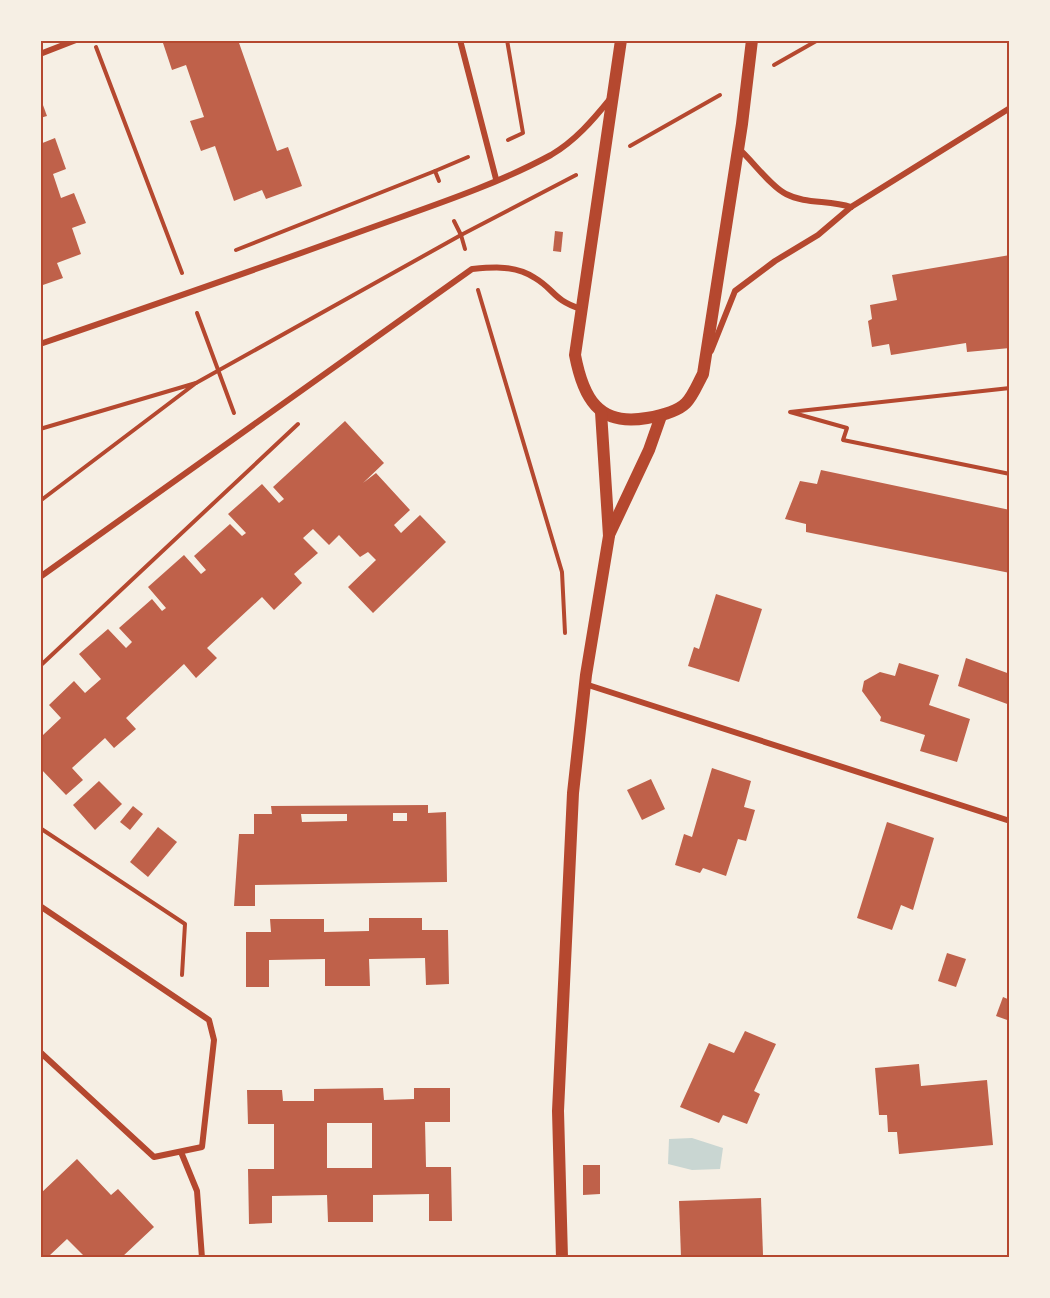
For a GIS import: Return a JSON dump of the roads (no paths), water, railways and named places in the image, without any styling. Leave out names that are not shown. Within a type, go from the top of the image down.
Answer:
[{"type":"main road","points":[[562,1257],[558,1111],[564,928],[573,794],[585,684],[609,536],[600,412],[580,383],[575,355],[610,98],[621,40]]},
{"type":"main road","points":[[600,412],[631,422],[661,416],[686,403],[703,374],[738,148],[752,40]]},
{"type":"main road","points":[[609,536],[636,480],[661,416]]},
{"type":"street","points":[[40,54],[76,40]]},
{"type":"street","points":[[460,40],[496,179]]},
{"type":"street","points":[[40,344],[445,201],[496,179],[552,154],[586,128],[610,98]]},
{"type":"street","points":[[703,374],[735,291],[775,261],[818,236],[851,207],[1010,108]]},
{"type":"street","points":[[738,148],[784,194],[808,201],[830,201],[851,207]]},
{"type":"street","points":[[40,577],[472,268],[507,267],[535,278],[562,303],[580,309]]},
{"type":"street","points":[[585,684],[1010,820]]},
{"type":"street","points":[[40,906],[209,1020],[214,1040],[202,1147],[154,1157],[40,1052]]},
{"type":"street","points":[[181,1152],[197,1191],[202,1257]]}]
